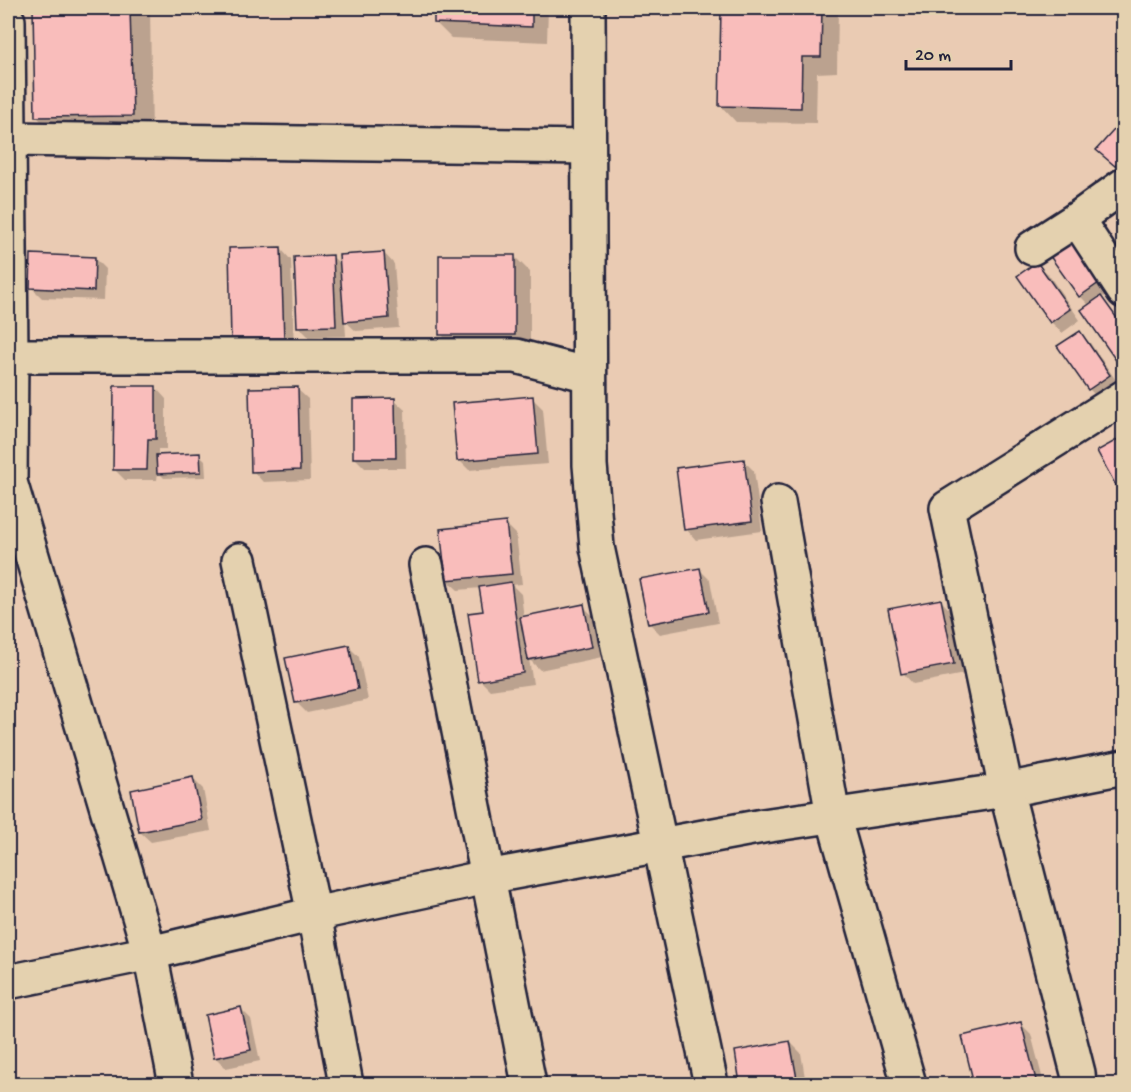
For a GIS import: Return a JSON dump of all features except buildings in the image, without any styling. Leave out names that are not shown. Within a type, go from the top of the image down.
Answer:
[{"type":"street","points":[[588,8],[590,465],[597,547],[711,1084]]},
{"type":"street","points":[[8,21],[10,482],[150,953],[176,1084]]},
{"type":"street","points":[[9,139],[588,147]]},
{"type":"street","points":[[1032,248],[1124,185]]},
{"type":"street","points":[[1077,219],[1124,291]]},
{"type":"street","points":[[11,356],[516,356],[590,375]]},
{"type":"street","points":[[1079,1084],[1078,1072],[1006,790],[947,508],[1124,397]]},
{"type":"street","points":[[778,502],[833,816],[909,1084]]},
{"type":"street","points":[[239,560],[314,914],[346,1084]]},
{"type":"street","points":[[426,565],[529,1084]]},
{"type":"street","points":[[8,982],[150,953],[314,914],[487,877],[763,826],[1006,790],[1124,767]]}]
